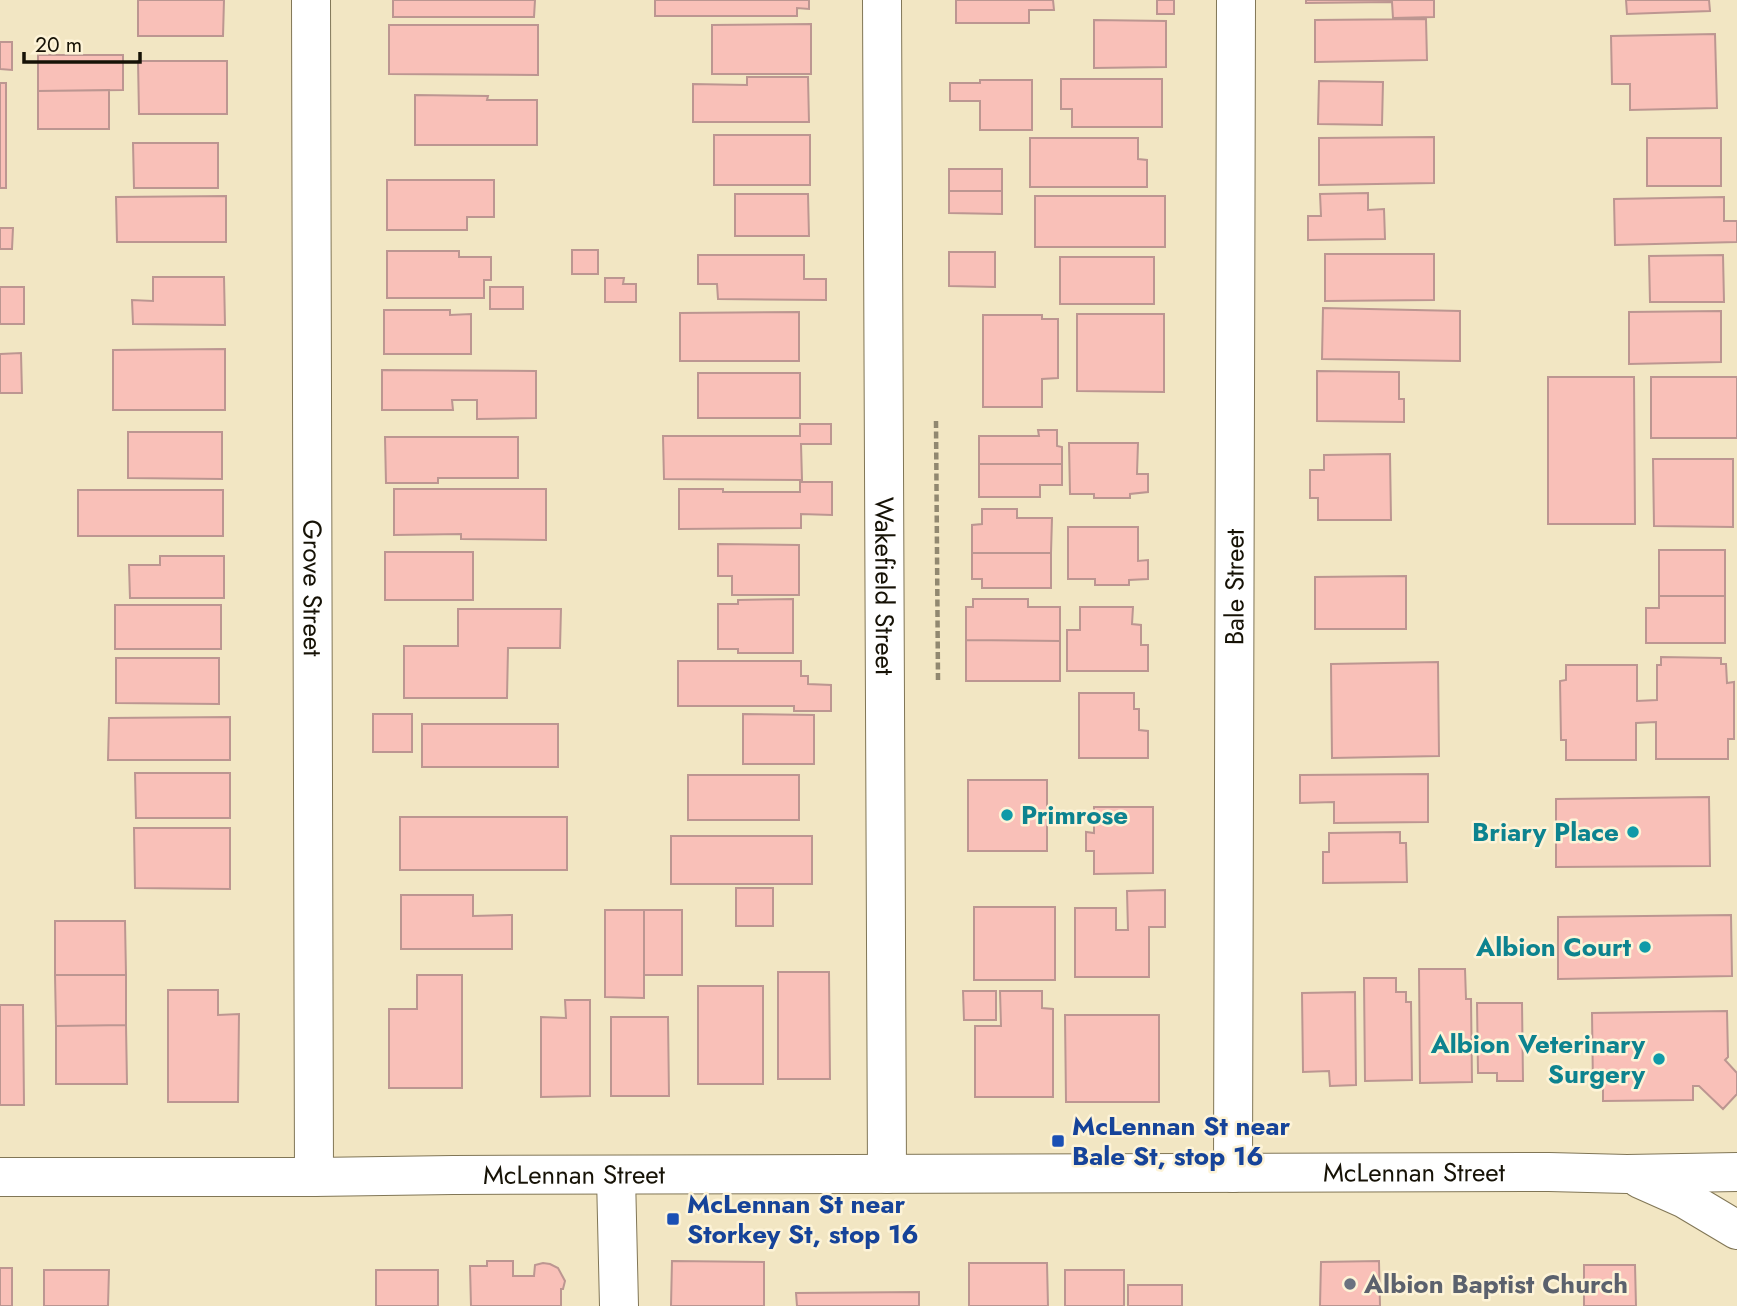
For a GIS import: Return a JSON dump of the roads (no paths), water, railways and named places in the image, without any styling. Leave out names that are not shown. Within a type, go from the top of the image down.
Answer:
[{"type":"street","name":"Grove Street","points":[[311,0],[314,1177]]},
{"type":"street","name":"Wakefield Street","points":[[882,0],[887,1174]]},
{"type":"street","name":"Bale Street","points":[[1233,1173],[1236,0]]},
{"type":"street","name":"McLennan Street","points":[[0,1177],[1737,1172]]},
{"type":"street","points":[[1627,1174],[1685,1199],[1737,1230]]},
{"type":"street","points":[[616,1176],[619,1306]]},
{"type":"place","name":"Primrose","points":[[1007,815]]},
{"type":"place","name":"Briary Place","points":[[1633,832]]},
{"type":"place","name":"Albion Court","points":[[1645,947]]},
{"type":"place","name":"Albion Veterinary Surgery","points":[[1659,1059]]},
{"type":"place","name":"McLennan St near Bale St, stop 16","points":[[1058,1141]]},
{"type":"place","name":"McLennan St near Storkey St, stop 16","points":[[673,1219]]},
{"type":"place","name":"Albion Baptist Church","points":[[1350,1284]]}]
